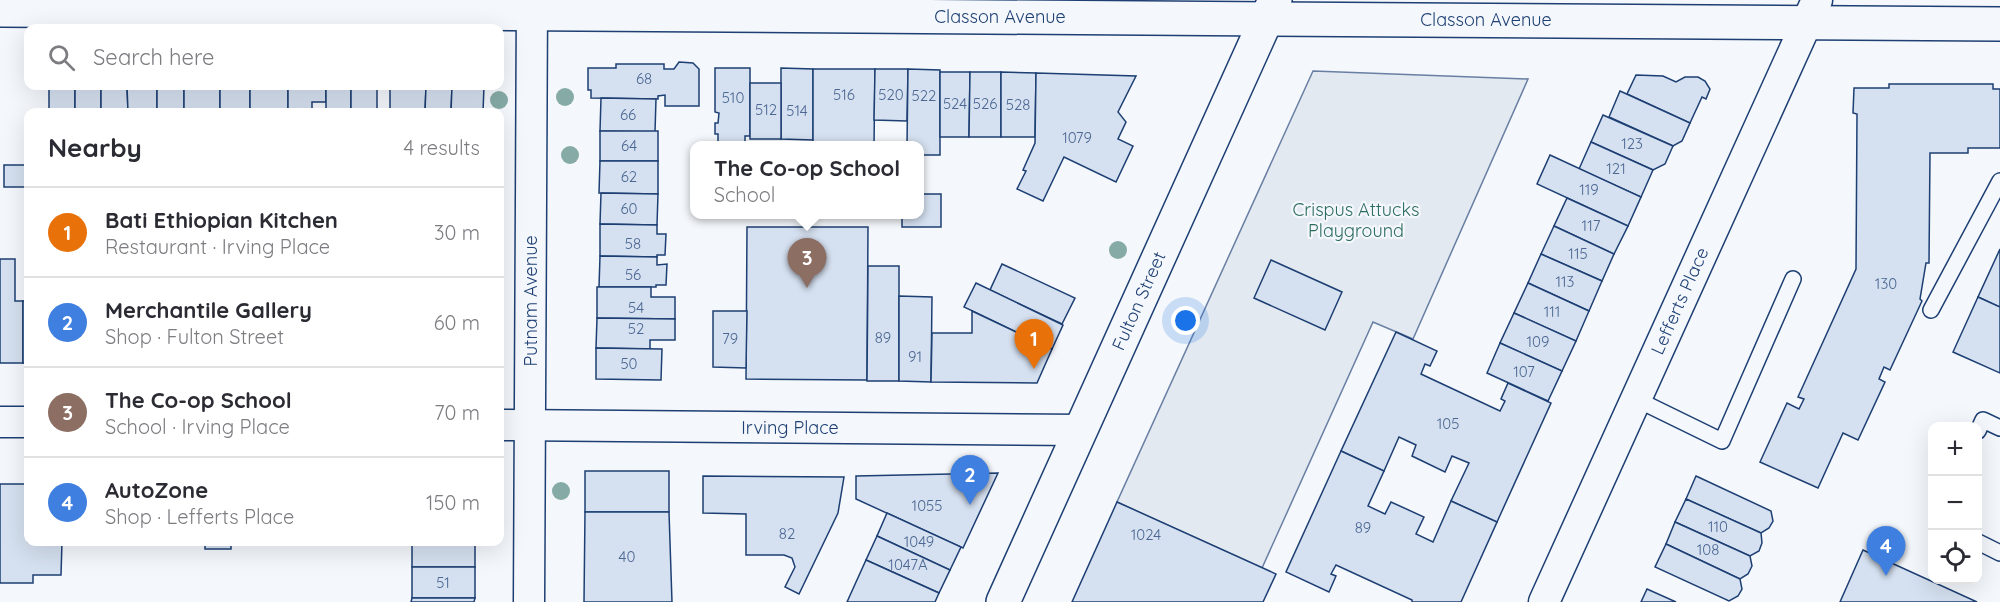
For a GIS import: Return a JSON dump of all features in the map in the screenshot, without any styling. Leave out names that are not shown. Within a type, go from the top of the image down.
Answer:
[{"type":"street","name":"Classon Avenue","points":[[0,10],[117,5],[1812,11],[2000,24]]},
{"type":"street","name":"Putnam Avenue","points":[[529,602],[532,7]]},
{"type":"street","name":"Fulton Street","points":[[1003,602],[1270,10]]},
{"type":"street","name":"Lefferts Place","points":[[1544,602],[1812,11]]},
{"type":"street","points":[[0,422],[24,422]]},
{"type":"street","name":"Irving Place","points":[[504,425],[1081,430]]},
{"type":"lane","points":[[1931,310],[2000,181]]},
{"type":"lane","points":[[1636,399],[1722,441],[1793,279]]},
{"type":"lane","points":[[1982,422],[1983,420],[2000,428]]},
{"type":"lane","points":[[1982,544],[2000,553]]},
{"type":"green space","name":"Crispus Attucks Playground","points":[[1313,71],[1528,79],[1413,339],[1373,322],[1262,568],[1117,502]]},
{"type":"building","points":[[679,62],[693,63],[699,69],[699,106],[665,106],[665,95],[658,96],[658,99],[591,98],[591,90],[588,90],[588,68],[616,68],[616,64],[664,64],[664,69],[674,69]]},
{"type":"building","points":[[715,68],[750,68],[750,136],[745,136],[745,141],[718,141],[718,134],[715,134],[715,123],[718,123],[719,113],[715,112]]},
{"type":"building","points":[[781,68],[813,69],[813,140],[781,139]]},
{"type":"building","points":[[813,69],[875,69],[874,141],[813,141]]},
{"type":"building","points":[[875,69],[908,69],[907,121],[874,120]]},
{"type":"building","points":[[908,69],[940,70],[940,155],[924,155],[924,141],[907,141]]},
{"type":"building","points":[[940,72],[970,72],[969,137],[940,137]]},
{"type":"building","points":[[970,72],[1001,72],[1001,137],[969,137]]},
{"type":"building","points":[[1001,72],[1036,73],[1035,137],[1001,137]]},
{"type":"building","points":[[1036,73],[1136,76],[1118,112],[1126,122],[1118,139],[1133,146],[1116,182],[1064,157],[1043,201],[1017,189],[1026,171],[1023,170],[1035,143]]},
{"type":"building","points":[[1636,75],[1663,76],[1676,82],[1685,77],[1698,77],[1705,81],[1710,89],[1706,99],[1702,97],[1690,123],[1627,94]]},
{"type":"building","points":[[750,83],[781,83],[781,139],[750,139]]},
{"type":"building","points":[[1889,84],[1993,84],[1993,89],[2000,89],[2000,148],[1968,148],[1968,153],[1930,153],[1929,263],[1926,263],[1920,299],[1922,301],[1890,370],[1884,367],[1879,379],[1885,382],[1858,440],[1843,433],[1818,488],[1760,462],[1787,403],[1799,409],[1804,399],[1798,397],[1856,269],[1857,114],[1853,113],[1854,88],[1889,88]]},
{"type":"building","points":[[49,90],[75,90],[75,108],[49,108]]},
{"type":"building","points":[[75,90],[101,90],[101,108],[75,108]]},
{"type":"building","points":[[101,90],[127,90],[128,108],[101,108]]},
{"type":"building","points":[[127,90],[157,90],[157,108],[128,108]]},
{"type":"building","points":[[157,90],[184,90],[184,108],[157,108]]},
{"type":"building","points":[[184,90],[220,90],[220,108],[184,108]]},
{"type":"building","points":[[220,90],[250,90],[250,108],[220,108]]},
{"type":"building","points":[[250,90],[288,90],[288,108],[250,108]]},
{"type":"building","points":[[288,90],[326,90],[326,102],[312,102],[312,108],[288,108]]},
{"type":"building","points":[[326,90],[351,90],[351,108],[326,108]]},
{"type":"building","points":[[351,90],[377,90],[377,108],[351,108]]},
{"type":"building","points":[[390,90],[426,90],[425,108],[390,108]]},
{"type":"building","points":[[426,90],[452,90],[451,108],[425,108]]},
{"type":"building","points":[[452,90],[484,90],[483,108],[451,108]]},
{"type":"building","points":[[1620,91],[1690,123],[1682,141],[1673,146],[1609,117]]},
{"type":"building","points":[[601,98],[656,99],[655,132],[600,131]]},
{"type":"building","points":[[1603,115],[1673,146],[1665,164],[1653,170],[1591,142]]},
{"type":"building","points":[[600,131],[658,131],[658,161],[600,161]]},
{"type":"building","points":[[1591,142],[1653,170],[1641,197],[1579,169]]},
{"type":"building","points":[[1550,155],[1641,197],[1628,226],[1537,184]]},
{"type":"building","points":[[600,161],[658,161],[658,194],[599,193]]},
{"type":"building","points":[[4,165],[24,165],[24,187],[4,187]]},
{"type":"building","points":[[601,193],[658,194],[657,225],[600,224]]},
{"type":"building","points":[[924,194],[941,194],[941,227],[902,227],[902,219],[924,219]]},
{"type":"building","points":[[1567,198],[1628,226],[1614,254],[1554,226]]},
{"type":"building","points":[[600,224],[657,225],[657,234],[666,234],[665,255],[657,255],[657,257],[600,256]]},
{"type":"building","points":[[1554,226],[1614,254],[1602,281],[1541,254]]},
{"type":"building","points":[[747,227],[868,227],[867,380],[746,379]]},
{"type":"building","points":[[2000,249],[2000,307],[1978,297]]},
{"type":"building","points":[[1541,254],[1602,281],[1589,311],[1528,283]]},
{"type":"building","points":[[600,256],[657,257],[657,265],[667,264],[666,285],[599,287]]},
{"type":"building","points":[[0,259],[15,259],[15,301],[23,301],[23,363],[0,363]]},
{"type":"building","points":[[1271,260],[1342,292],[1325,330],[1254,298]]},
{"type":"building","points":[[1002,264],[1075,298],[1062,324],[990,290]]},
{"type":"building","points":[[868,266],[899,266],[899,381],[867,381]]},
{"type":"building","points":[[976,283],[1063,325],[1052,349],[964,307]]},
{"type":"building","points":[[1528,283],[1589,311],[1576,341],[1514,313]]},
{"type":"building","points":[[597,287],[651,287],[651,297],[675,297],[675,319],[597,318]]},
{"type":"building","points":[[899,296],[932,297],[931,382],[899,381]]},
{"type":"building","points":[[1978,297],[2000,307],[2000,373],[1953,352]]},
{"type":"building","points":[[23,301],[24,301],[24,363]]},
{"type":"building","points":[[713,311],[747,311],[746,368],[713,367]]},
{"type":"building","points":[[972,311],[1052,349],[1037,383],[931,382],[932,333],[972,333]]},
{"type":"building","points":[[1514,313],[1576,341],[1562,371],[1500,343]]},
{"type":"building","points":[[597,318],[675,319],[675,340],[650,340],[650,349],[596,348]]},
{"type":"building","points":[[1396,332],[1437,351],[1430,366],[1425,364],[1421,374],[1500,411],[1505,401],[1501,399],[1508,383],[1551,403],[1497,522],[1451,501],[1469,463],[1452,456],[1445,472],[1412,456],[1416,445],[1399,437],[1384,471],[1341,451]]},
{"type":"building","points":[[1500,343],[1562,371],[1548,401],[1487,373]]},
{"type":"building","points":[[596,348],[662,349],[661,380],[596,379]]},
{"type":"building","points":[[1341,451],[1384,471],[1368,506],[1385,514],[1391,502],[1424,517],[1416,534],[1433,542],[1451,501],[1497,522],[1461,602],[1412,602],[1336,565],[1331,574],[1336,576],[1329,592],[1286,572]]},
{"type":"building","points":[[585,471],[669,471],[669,512],[585,512]]},
{"type":"building","points":[[998,473],[963,548],[856,499],[856,476]]},
{"type":"building","points":[[703,476],[844,477],[838,513],[799,594],[785,587],[795,567],[792,558],[784,555],[746,555],[746,514],[703,513]]},
{"type":"building","points":[[1696,476],[1771,511],[1773,521],[1769,528],[1761,533],[1686,499]]},
{"type":"building","points":[[0,484],[24,484],[24,546],[62,546],[61,575],[33,575],[33,583],[0,583]]},
{"type":"building","points":[[1686,499],[1761,533],[1762,543],[1759,551],[1750,556],[1675,522]]},
{"type":"building","points":[[1117,502],[1276,574],[1263,602],[1072,602]]},
{"type":"building","points":[[585,512],[669,512],[672,602],[584,602]]},
{"type":"building","points":[[887,513],[961,547],[950,570],[877,536]]},
{"type":"building","points":[[1675,522],[1750,556],[1752,566],[1748,574],[1740,579],[1666,544]]},
{"type":"building","points":[[877,536],[950,570],[939,593],[866,560]]},
{"type":"building","points":[[1666,544],[1740,579],[1742,589],[1738,596],[1729,601],[1655,567]]},
{"type":"building","points":[[205,546],[231,546],[231,549],[205,549]]},
{"type":"building","points":[[412,546],[475,546],[475,567],[412,567]]},
{"type":"building","points":[[1863,550],[1928,580],[1928,584],[1938,584],[1977,602],[1840,602]]},
{"type":"building","points":[[866,560],[939,593],[935,602],[847,602]]},
{"type":"building","points":[[412,567],[475,567],[475,598],[412,598]]},
{"type":"building","points":[[1647,589],[1676,602],[1641,602]]},
{"type":"building","points":[[412,598],[475,598],[474,602],[411,602]]},
{"type":"place","name":"The Co-op School","points":[[807,288]]},
{"type":"place","name":"Bati Ethiopian Kitchen","points":[[1034,369]]},
{"type":"place","name":"Merchantile Gallery","points":[[970,505]]},
{"type":"place","name":"AutoZone","points":[[1886,576]]}]
